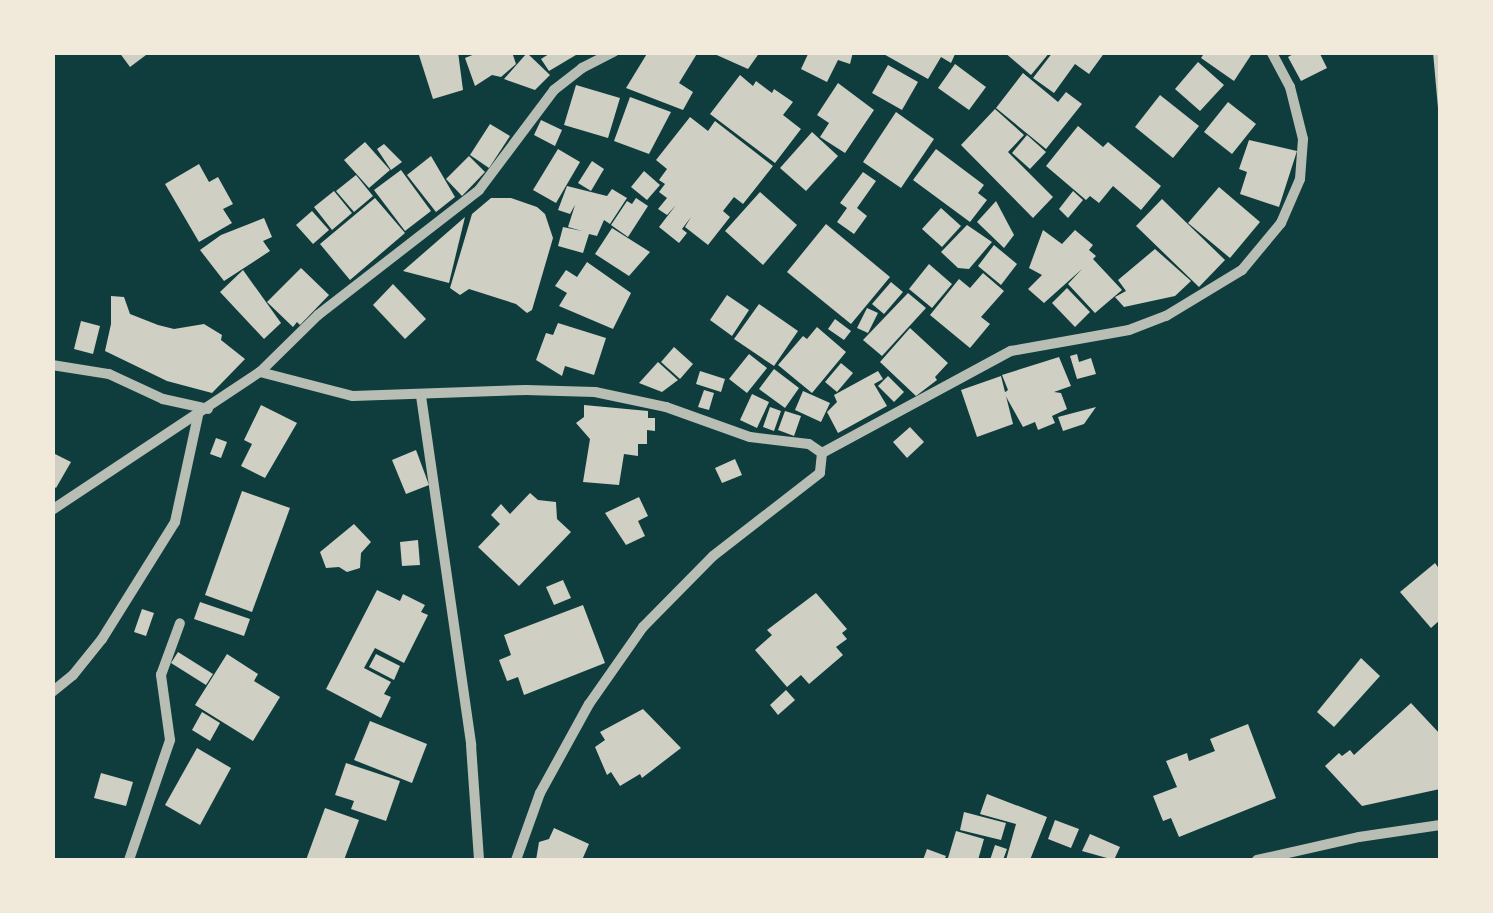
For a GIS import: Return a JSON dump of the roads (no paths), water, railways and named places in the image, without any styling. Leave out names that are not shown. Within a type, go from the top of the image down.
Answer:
[{"type":"street","points":[[52,510],[260,372],[318,316],[479,190],[554,90],[582,68],[614,52]]},
{"type":"street","points":[[822,453],[1011,351],[1130,330],[1166,316],[1242,270],[1281,224],[1300,179],[1304,139],[1290,87],[1271,52]]},
{"type":"street","points":[[52,365],[108,374],[203,412]]},
{"type":"street","points":[[260,372],[354,396],[526,390],[595,392],[666,407],[750,437],[809,444],[822,453]]},
{"type":"street","points":[[421,396],[471,745],[478,860]]},
{"type":"street","points":[[52,692],[73,675],[102,639],[175,522],[203,412]]},
{"type":"street","points":[[516,860],[540,793],[589,704],[643,626],[713,556],[820,473],[822,453]]},
{"type":"street","points":[[129,860],[170,740],[161,676],[180,623]]},
{"type":"street","points":[[1257,860],[1440,825]]}]
